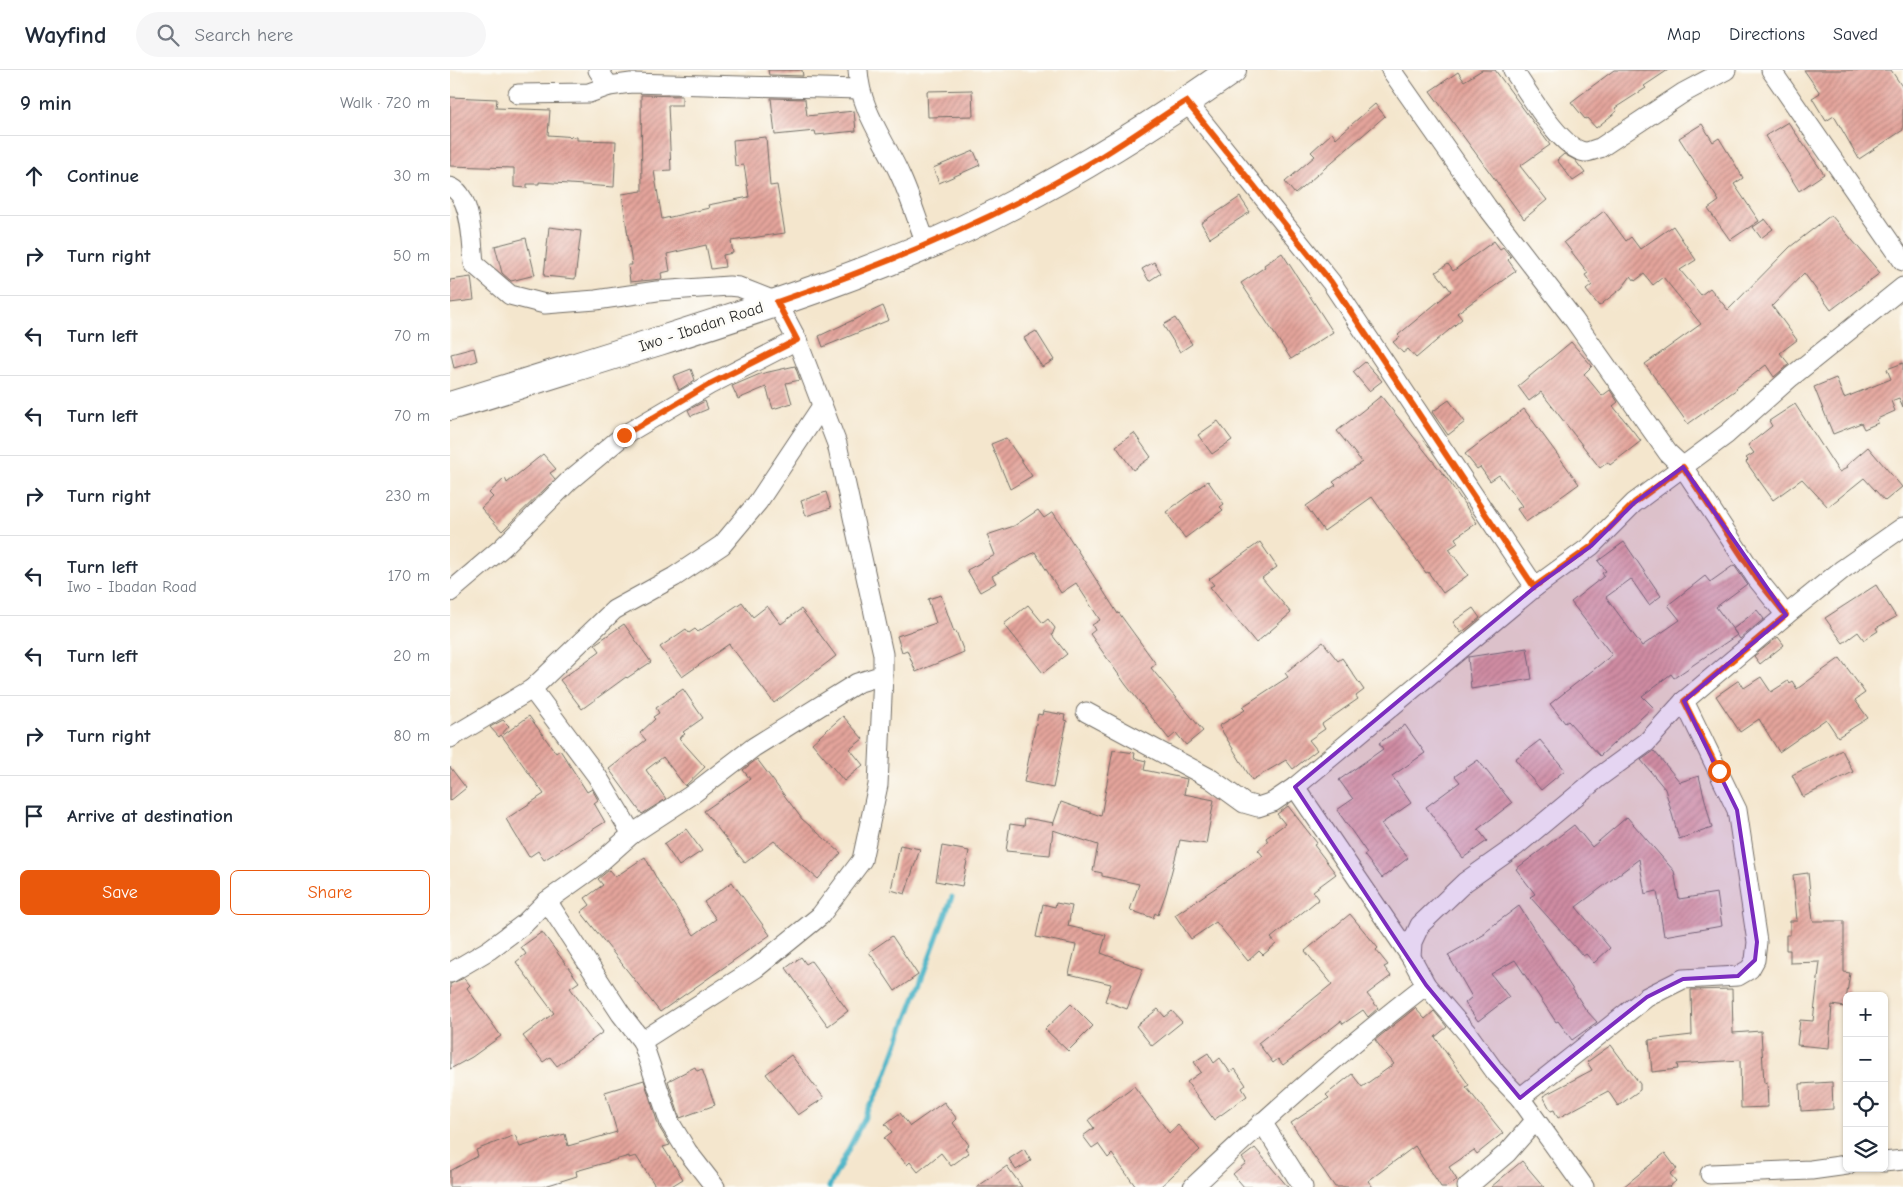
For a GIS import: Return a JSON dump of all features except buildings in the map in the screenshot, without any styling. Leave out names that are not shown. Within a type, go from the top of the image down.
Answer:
[{"type":"main road","name":"Iwo - Ibadan Road","points":[[450,406],[777,302],[927,246],[967,228],[1098,158],[1232,70]]},
{"type":"street","points":[[598,70],[609,86]]},
{"type":"street","points":[[1391,70],[1487,207],[1574,320],[1668,453],[1683,467],[1741,556],[1786,615]]},
{"type":"street","points":[[1513,70],[1558,134],[1573,148],[1586,152],[1600,148],[1683,94],[1726,70]]},
{"type":"street","points":[[1771,70],[1903,261]]},
{"type":"street","points":[[518,94],[589,93],[609,86],[632,83],[661,84],[859,79],[874,127],[901,176],[927,246]]},
{"type":"street","points":[[1186,101],[1331,282],[1534,587]]},
{"type":"street","points":[[450,187],[463,196],[468,211],[474,264],[510,295],[545,304],[657,290],[729,286],[739,287],[777,302],[797,340],[837,444],[883,654],[878,785],[862,860],[820,916],[756,968],[642,1041]]},
{"type":"street","points":[[1086,712],[1211,779],[1244,802],[1258,807],[1273,802],[1296,787],[1534,587],[1592,546],[1634,503],[1727,434],[1791,377],[1903,287]]},
{"type":"street","points":[[450,592],[503,547],[570,481],[624,435],[708,385],[797,340]]},
{"type":"street","points":[[450,738],[532,689],[614,610],[674,577],[722,545],[758,502],[822,406]]},
{"type":"street","points":[[1411,958],[1412,942],[1420,925],[1465,882],[1516,846],[1599,777],[1647,742],[1684,701],[1786,615],[1903,527]]},
{"type":"street","points":[[450,973],[489,950],[524,924],[547,902],[596,866],[632,834],[690,796],[754,747],[857,684],[883,676]]},
{"type":"street","points":[[532,689],[598,776],[632,834]]},
{"type":"street","points":[[1520,1098],[1647,997],[1683,979],[1738,976],[1750,969],[1755,960],[1757,942],[1738,810],[1684,701]]},
{"type":"street","points":[[1296,787],[1411,958],[1426,985],[1468,1034],[1496,1073],[1520,1098],[1584,1187]]},
{"type":"street","points":[[547,902],[621,1014],[642,1041],[670,1124],[687,1151],[715,1187]]},
{"type":"street","points":[[1193,1187],[1262,1122],[1363,1034],[1426,985]]},
{"type":"street","points":[[1262,1122],[1304,1187]]},
{"type":"street","points":[[1466,1187],[1507,1152],[1536,1122]]},
{"type":"street","points":[[1888,1162],[1903,1160]]},
{"type":"street","points":[[1710,1174],[1810,1178],[1843,1166]]},
{"type":"highlighted area","points":[[1683,467],[1786,615],[1684,701],[1737,810],[1757,942],[1755,960],[1738,976],[1683,979],[1647,997],[1520,1098],[1426,985],[1295,787],[1535,587],[1591,546],[1634,503]]},
{"type":"waterway","points":[[829,1187],[883,1082],[952,897]]},
{"type":"route","points":[[624,435],[708,385],[797,340],[777,302],[819,288],[927,246],[967,228],[1036,193],[1098,158],[1186,101],[1331,282],[1534,587],[1592,546],[1634,503],[1683,467],[1757,579],[1786,615],[1684,701],[1719,771]]}]
